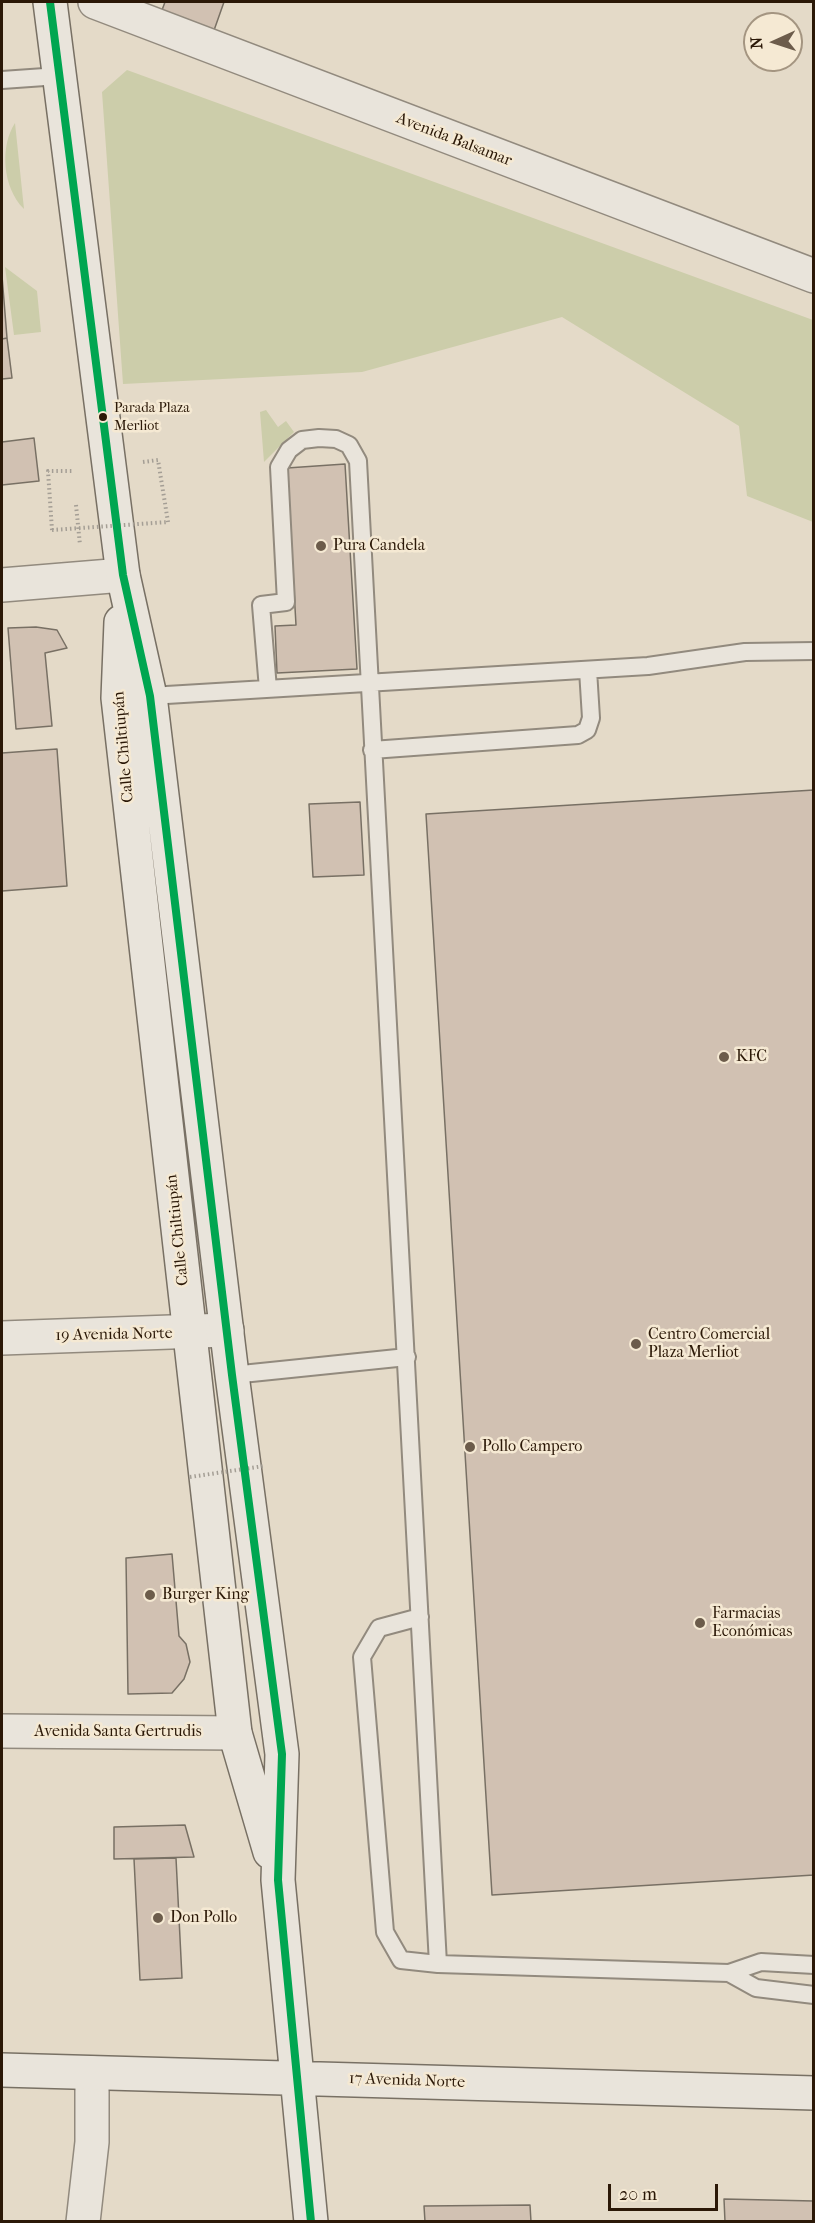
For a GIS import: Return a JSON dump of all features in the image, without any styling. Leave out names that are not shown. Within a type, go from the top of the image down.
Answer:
[{"type":"main road","name":"Calle Chiltiupán","points":[[50,2],[123,575],[150,696],[232,1375],[282,1754],[278,1880],[311,2222]]},
{"type":"main road","name":"Avenida Balsamar","points":[[95,2],[813,276]]},
{"type":"main road","name":"Calle Chiltiupán","points":[[123,575],[118,698],[235,1733],[278,1880]]},
{"type":"main road","points":[[2,585],[123,575]]},
{"type":"main road","name":"19 Avenida Norte","points":[[2,1338],[227,1330]]},
{"type":"main road","name":"Avenida Santa Gertrudis","points":[[2,1731],[235,1733]]},
{"type":"main road","name":"17 Avenida Norte","points":[[2,2070],[813,2093]]},
{"type":"main road","points":[[83,2222],[92,2142],[92,2073]]},
{"type":"lane","points":[[2,80],[59,76]]},
{"type":"lane","points":[[268,688],[261,604],[286,602],[279,467],[289,450],[302,440],[336,439],[349,445],[358,461],[438,1964]]},
{"type":"lane","points":[[150,696],[369,681],[648,666],[745,652],[813,651]]},
{"type":"lane","points":[[372,750],[578,735],[587,730],[591,718],[588,670]]},
{"type":"lane","points":[[232,1375],[407,1357]]},
{"type":"lane","points":[[420,1617],[379,1628],[362,1658],[385,1932],[401,1960],[438,1964],[729,1973],[761,1962],[813,1965]]},
{"type":"lane","points":[[729,1973],[756,1988],[813,1995]]},
{"type":"path","points":[[74,479],[73,469],[48,471],[52,530],[168,522]]},
{"type":"path","points":[[75,500],[76,510]]},
{"type":"path","points":[[190,1477],[264,1466]]},
{"type":"green space","points":[[127,70],[813,320],[813,522],[747,496],[739,426],[562,317],[362,372],[123,384],[102,92]]},
{"type":"green space","points":[[15,123],[24,209],[11,190],[6,166],[7,143]]},
{"type":"green space","points":[[5,267],[37,291],[41,332],[14,335]]},
{"type":"green space","points":[[266,410],[278,427],[286,421],[294,432],[264,462],[260,412]]},
{"type":"building","points":[[165,2],[224,2],[212,36],[158,21]]},
{"type":"building","points":[[2,276],[7,338],[2,339]]},
{"type":"building","points":[[7,338],[12,378],[2,379],[2,339]]},
{"type":"building","points":[[34,438],[39,481],[2,485],[2,442]]},
{"type":"building","name":"Pura Candela","points":[[345,464],[357,669],[277,673],[275,626],[296,625],[287,468]]},
{"type":"building","points":[[36,627],[57,630],[67,648],[45,653],[52,726],[16,729],[8,628]]},
{"type":"building","points":[[57,749],[67,886],[2,891],[2,753]]},
{"type":"building","name":"Centro Comercial Plaza Merliot","points":[[814,790],[814,1875],[492,1895],[426,814]]},
{"type":"building","points":[[360,802],[364,875],[313,877],[309,804]]},
{"type":"building","name":"Burger King","points":[[172,1554],[179,1636],[186,1644],[190,1662],[184,1679],[172,1693],[128,1694],[126,1558]]},
{"type":"building","points":[[185,1825],[194,1857],[114,1859],[114,1827]]},
{"type":"building","name":"Don Pollo","points":[[176,1858],[182,1978],[140,1980],[134,1859]]},
{"type":"building","points":[[724,2199],[814,2201],[814,2222],[725,2222]]},
{"type":"building","points":[[530,2205],[531,2222],[425,2222],[424,2206]]},
{"type":"transit line","points":[[50,2],[123,575],[150,696],[232,1375],[282,1754],[278,1880],[311,2222]]},
{"type":"place","name":"Parada Plaza Merliot","points":[[103,417]]},
{"type":"place","name":"Pura Candela","points":[[321,546]]},
{"type":"place","name":"KFC","points":[[724,1057]]},
{"type":"place","name":"Centro Comercial Plaza Merliot","points":[[636,1344]]},
{"type":"place","name":"Pollo Campero","points":[[470,1447]]},
{"type":"place","name":"Burger King","points":[[150,1595]]},
{"type":"place","name":"Farmacias Económicas","points":[[700,1623]]},
{"type":"place","name":"Don Pollo","points":[[158,1918]]}]
